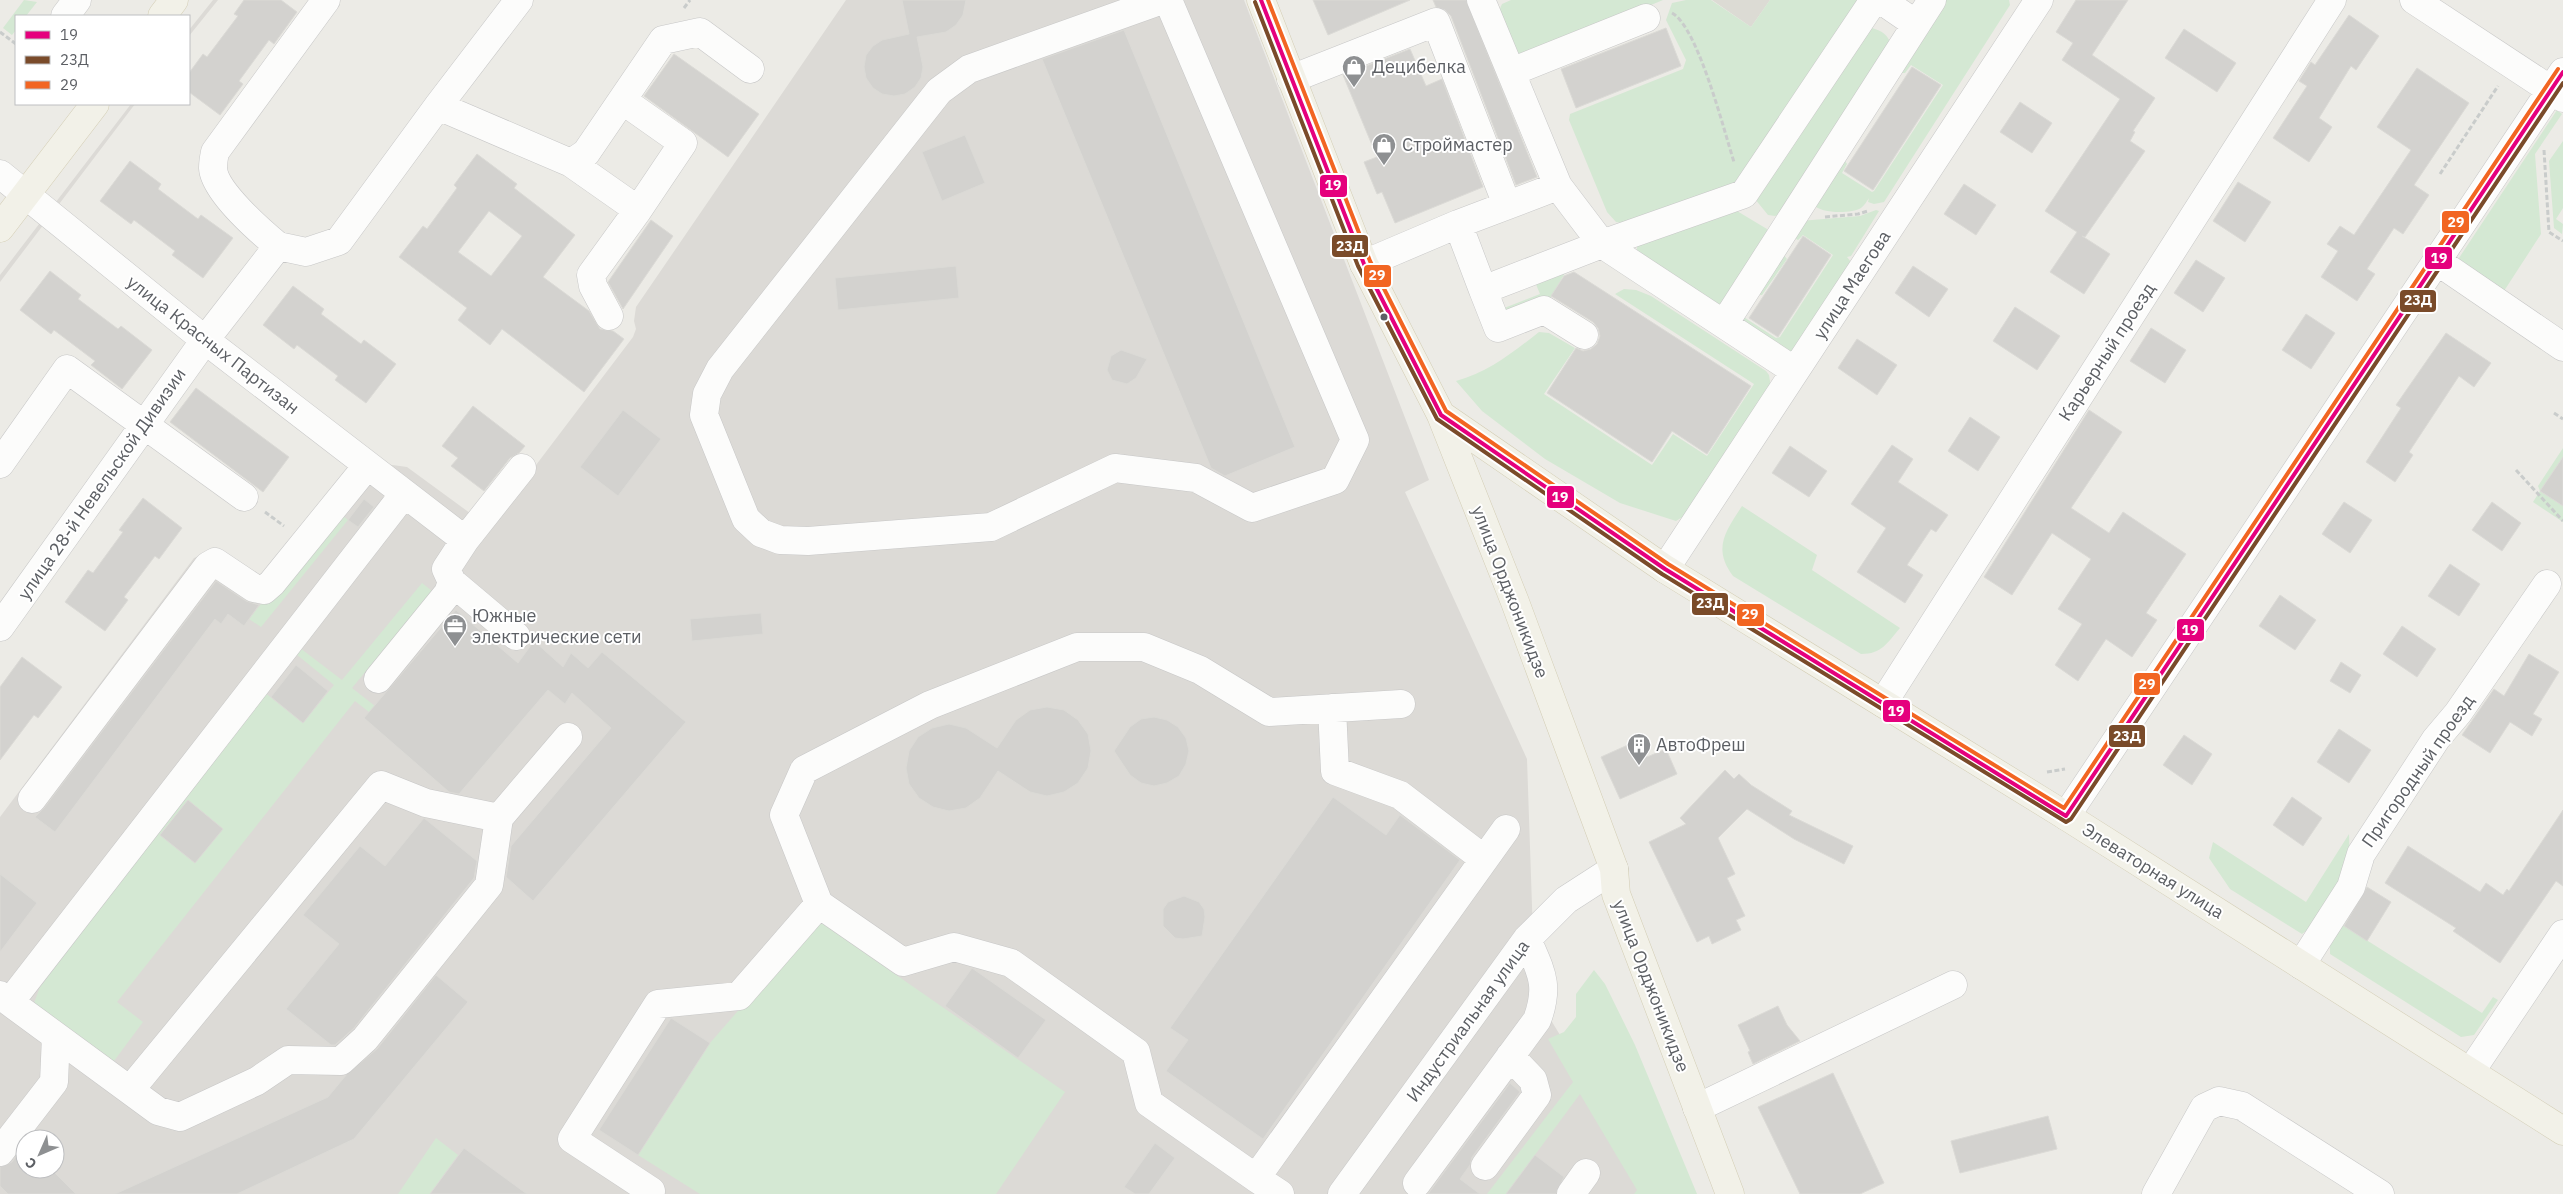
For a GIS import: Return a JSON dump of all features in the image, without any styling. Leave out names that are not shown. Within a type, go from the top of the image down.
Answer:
[{"type":"main road","points":[[163,15],[174,0]]},
{"type":"main road","name":"улица Орджоникидзе","points":[[1262,0],[1364,264],[1441,416],[1515,602],[1614,869],[1616,894],[1730,1194]]},
{"type":"main road","points":[[0,228],[94,105]]},
{"type":"main road","name":"Элеваторная улица","points":[[1441,416],[1665,569],[2066,816],[2563,1131]]},
{"type":"street","points":[[67,15],[78,0]]},
{"type":"street","points":[[326,0],[215,152],[213,169],[219,183],[249,222],[278,246],[306,252],[339,241],[519,0]]},
{"type":"street","points":[[1162,0],[969,70],[939,91],[720,369],[707,394],[704,415],[746,518],[761,533],[780,540],[808,540],[991,528],[1115,468],[1196,478],[1252,508],[1335,480],[1355,440],[1168,0]]},
{"type":"street","points":[[1481,0],[1558,186],[1602,244],[1795,371]]},
{"type":"street","points":[[1483,290],[1602,244],[1744,194],[1874,0]]},
{"type":"street","points":[[1881,0],[1916,24]]},
{"type":"street","points":[[1724,324],[1932,0]]},
{"type":"street","name":"Карьерный проезд","points":[[1882,703],[2332,0]]},
{"type":"street","name":"улица Маегова","points":[[1665,569],[1795,371],[2032,2]]},
{"type":"street","points":[[2066,816],[2437,261],[2559,87],[2423,2]]},
{"type":"street","points":[[1511,72],[1646,18]]},
{"type":"street","points":[[1291,79],[1436,22],[1507,205]]},
{"type":"street","points":[[571,163],[586,153],[663,40],[700,32],[750,69]]},
{"type":"street","points":[[609,316],[593,286],[591,275],[683,143],[622,100]]},
{"type":"street","points":[[438,106],[571,163],[638,210]]},
{"type":"street","name":"улица Красных Партизан","points":[[0,174],[205,340],[465,540]]},
{"type":"street","points":[[1364,264],[1458,224],[1558,186]]},
{"type":"street","points":[[1458,224],[1498,328],[1544,310],[1584,335]]},
{"type":"street","name":"улица 28-й Невельской Дивизии","points":[[0,627],[205,340],[278,246]]},
{"type":"street","points":[[2437,261],[2563,347]]},
{"type":"street","points":[[0,464],[67,369],[143,426],[244,497]]},
{"type":"street","points":[[32,799],[208,566],[215,562],[254,588],[264,590],[272,583],[367,466]]},
{"type":"street","points":[[516,636],[452,582],[446,569],[465,540],[522,468]]},
{"type":"street","points":[[404,494],[5,999],[158,1110],[180,1116],[257,1081],[288,1060],[341,1061],[364,1039],[489,885],[499,818],[568,737]]},
{"type":"street","points":[[378,679],[448,593],[452,582]]},
{"type":"street","name":"Пригородный проезд","points":[[2301,964],[2351,887],[2361,854],[2380,824],[2436,739],[2458,712],[2547,584]]},
{"type":"street","points":[[1280,1194],[1149,1103],[1136,1052],[1011,963],[954,947],[903,962],[819,904],[784,815],[804,770],[930,705],[1077,647],[1144,647],[1200,670],[1269,712],[1401,704]]},
{"type":"street","points":[[1332,708],[1335,770],[1400,795],[1484,859]]},
{"type":"street","points":[[130,1090],[381,785],[426,803],[499,818]]},
{"type":"street","points":[[1256,1178],[1506,829]]},
{"type":"street","name":"Индустриальная улица","points":[[1342,1194],[1527,940],[1544,920],[1566,900],[1591,882],[1614,869]]},
{"type":"street","points":[[651,1191],[572,1139],[658,1004],[739,996],[819,904]]},
{"type":"street","points":[[2471,1071],[2563,934]]},
{"type":"street","points":[[1417,1183],[1537,1020],[1545,1000],[1542,975],[1527,940]]},
{"type":"street","points":[[1697,1108],[1953,985]]},
{"type":"street","points":[[0,1152],[54,1082],[56,1036]]},
{"type":"street","points":[[1484,1166],[1537,1095],[1533,1080],[1510,1056]]},
{"type":"street","points":[[2156,1194],[2204,1108],[2219,1102],[2242,1106],[2380,1194]]},
{"type":"street","points":[[1571,1194],[1586,1172]]},
{"type":"path","points":[[1646,18],[1665,10],[1676,16],[1690,34],[1704,68],[1744,194]]},
{"type":"path","points":[[0,32],[15,43]]},
{"type":"path","points":[[2440,174],[2482,111]]},
{"type":"path","points":[[2548,144],[2543,152],[2550,232],[2563,241]]},
{"type":"path","points":[[1792,219],[1858,214],[1876,208]]},
{"type":"path","points":[[2554,413],[2563,420]]},
{"type":"path","points":[[2516,470],[2563,521]]},
{"type":"path","points":[[244,497],[306,541]]},
{"type":"path","points":[[2042,772],[2058,772],[2066,769],[2071,761]]},
{"type":"shaded area","points":[[213,0],[218,0],[190,35],[190,29]]},
{"type":"shaded area","points":[[846,0],[1244,0],[1429,480],[1405,492],[1527,759],[1535,994],[1657,1194],[0,1194],[0,817],[194,558],[205,553],[256,582],[378,463],[407,467],[489,527],[633,337],[636,329],[634,321],[636,307]]},
{"type":"shaded area","points":[[1712,0],[1770,0],[1751,27]]},
{"type":"shaded area","points":[[130,105],[134,105],[0,282],[0,275]]},
{"type":"green space","points":[[24,0],[37,2],[27,15],[15,15],[15,31],[12,35],[3,28]]},
{"type":"green space","points":[[1511,0],[1663,0],[1524,58],[1519,57],[1499,11],[1502,4]]},
{"type":"green space","points":[[1686,0],[1711,0],[1751,27],[1770,0],[1857,0],[1858,11],[1735,188],[1627,224],[1616,222],[1607,212],[1569,120],[1570,114],[1683,69],[1686,60],[1666,20],[1672,3]]},
{"type":"green space","points":[[1940,0],[2009,0],[2010,5],[1884,202],[1874,204],[1868,202],[1869,198],[1861,208],[1856,210],[1836,212],[1822,210],[1813,204],[1842,156],[1847,164],[1842,173],[1872,192],[1874,191],[1943,85],[1911,65],[1905,73],[1901,73]]},
{"type":"green space","points":[[1872,28],[1884,34],[1889,39],[1891,46],[1783,212],[1775,216],[1768,215],[1755,199],[1863,30]]},
{"type":"green space","points":[[2557,110],[2562,114],[2535,154],[2541,234],[2504,291],[2460,261],[2459,258]]},
{"type":"green space","points":[[2563,141],[2563,208],[2556,219],[2563,224],[2562,234],[2554,228],[2549,161]]},
{"type":"green space","points":[[1732,208],[1767,229],[1769,237],[1721,310],[1637,252],[1637,242]]},
{"type":"green space","points":[[1876,210],[1879,211],[1851,256],[1847,257],[1851,262],[1787,359],[1733,319],[1739,314],[1776,338],[1780,337],[1833,255],[1803,235],[1798,240],[1790,235],[1800,221],[1860,216]]},
{"type":"green space","points":[[1781,252],[1787,259],[1762,295],[1755,295]]},
{"type":"green space","points":[[1568,268],[1549,300],[1501,313],[1499,310],[1540,294],[1535,282]]},
{"type":"green space","points":[[1624,289],[1636,290],[1651,296],[1766,371],[1769,375],[1771,388],[1692,511],[1676,521],[1620,503],[1545,459],[1482,411],[1456,381],[1490,367],[1539,332],[1549,333],[1575,348],[1544,394],[1652,465],[1673,434],[1707,456],[1754,384],[1615,294]]},
{"type":"green space","points":[[2563,448],[2563,457],[2540,491],[2538,486]]},
{"type":"green space","points":[[2540,491],[2563,506],[2563,522],[2533,502]]},
{"type":"green space","points":[[1742,506],[1817,555],[1812,570],[1900,628],[1879,650],[1861,654],[1733,576],[1723,557],[1722,548],[1727,532]]},
{"type":"green space","points":[[336,510],[348,520],[261,627],[249,619]]},
{"type":"green space","points":[[422,583],[432,591],[352,688],[375,706],[369,712],[355,701],[117,1002],[143,1022],[114,1061],[34,1003],[40,987],[264,692],[303,723],[334,685],[296,654],[300,648],[342,680]],"holes":[[[188,800],[223,829],[195,863],[160,835]]]},
{"type":"green space","points":[[2349,834],[2349,852],[2336,886],[2324,909],[2302,934],[2230,889],[2209,858],[2213,842],[2306,902]]},
{"type":"green space","points":[[817,920],[1065,1092],[996,1194],[700,1194],[638,1155],[710,1043]]},
{"type":"green space","points":[[2341,924],[2482,1013],[2493,997],[2498,1000],[2474,1035],[2461,1037],[2330,954],[2330,942]]},
{"type":"green space","points":[[1594,970],[1605,984],[1635,1045],[1697,1194],[1634,1194],[1637,1190],[1580,1094],[1506,1194],[1487,1194],[1573,1082],[1548,1039],[1564,1032],[1576,1017],[1576,994]]},
{"type":"green space","points":[[436,1138],[458,1155],[430,1194],[398,1194]]},
{"type":"building","points":[[244,0],[281,0],[297,12],[274,44],[269,40],[239,81],[243,84],[220,115],[190,93],[190,72],[203,54],[207,57],[238,16],[234,14]]},
{"type":"building","points":[[902,0],[966,0],[963,15],[956,25],[946,32],[917,37],[923,67],[921,78],[915,87],[905,94],[894,96],[882,94],[873,88],[866,78],[864,67],[866,55],[873,46],[882,40],[909,34]]},
{"type":"building","points":[[1313,0],[1410,0],[1328,35]]},
{"type":"building","points":[[1433,0],[1466,0],[1537,177],[1516,185],[1451,16],[1445,10],[1436,7]]},
{"type":"building","points":[[2076,0],[2128,0],[2092,55],[2155,98],[2133,131],[2135,132],[2130,141],[2145,151],[2085,237],[2082,236],[2110,254],[2084,294],[2050,272],[2077,232],[2045,211],[2120,99],[2062,60],[2073,43],[2056,32]]},
{"type":"building","points":[[2349,15],[2379,36],[2356,70],[2351,66],[2319,118],[2332,127],[2309,162],[2273,138],[2307,86],[2299,81],[2311,62],[2315,65]]},
{"type":"building","points":[[1666,28],[1681,66],[1576,108],[1561,69]]},
{"type":"building","points":[[2184,29],[2236,63],[2217,92],[2165,58]]},
{"type":"building","points":[[1124,30],[1295,447],[1225,476],[1211,468],[1042,59]]},
{"type":"building","points":[[1410,49],[1426,86],[1442,79],[1483,187],[1395,223],[1382,192],[1377,194],[1364,162],[1377,157],[1343,75]]},
{"type":"building","points":[[674,54],[759,114],[728,157],[644,96]]},
{"type":"building","points":[[1912,67],[1941,85],[1873,190],[1844,171]]},
{"type":"building","points":[[2417,68],[2469,103],[2414,185],[2429,195],[2403,234],[2394,228],[2367,269],[2375,274],[2357,301],[2321,277],[2338,251],[2327,244],[2340,226],[2354,235],[2411,150],[2377,127]]},
{"type":"building","points":[[2020,102],[2052,123],[2032,153],[2000,132]]},
{"type":"building","points":[[965,135],[985,183],[942,201],[922,152]]},
{"type":"building","points":[[477,154],[517,184],[514,188],[575,235],[543,277],[589,311],[600,329],[613,331],[624,339],[584,392],[502,329],[490,345],[458,320],[467,308],[399,257],[423,226],[427,229],[457,188],[454,185]],"holes":[[[489,211],[522,236],[491,276],[458,252]]]},
{"type":"building","points":[[130,161],[161,184],[158,189],[198,219],[201,215],[233,238],[203,278],[172,255],[175,251],[134,220],[131,224],[100,201]]},
{"type":"building","points":[[2238,182],[2271,202],[2245,242],[2213,221]]},
{"type":"building","points":[[1964,184],[1996,205],[1976,235],[1944,214]]},
{"type":"building","points":[[651,220],[673,236],[623,309],[608,282]]},
{"type":"building","points":[[1803,236],[1831,255],[1778,337],[1749,318]]},
{"type":"building","points":[[2196,260],[2225,278],[2203,312],[2174,293]]},
{"type":"building","points":[[956,266],[959,298],[838,310],[835,278]]},
{"type":"building","points":[[1913,266],[1948,289],[1929,317],[1895,293]]},
{"type":"building","points":[[50,271],[81,295],[78,299],[118,329],[121,326],[152,350],[122,389],[91,365],[95,361],[54,330],[51,334],[20,310]]},
{"type":"building","points":[[1574,272],[1751,386],[1707,454],[1672,431],[1652,462],[1547,393],[1576,348],[1583,351],[1591,349],[1597,344],[1600,336],[1598,328],[1593,322],[1551,296],[1564,276]]},
{"type":"building","points":[[293,286],[324,309],[321,314],[361,344],[364,340],[396,364],[366,403],[335,380],[338,376],[297,345],[294,349],[263,325]]},
{"type":"building","points":[[2015,307],[2060,336],[2037,370],[1993,341]]},
{"type":"building","points":[[2306,314],[2335,333],[2311,369],[2282,350]]},
{"type":"building","points":[[2151,328],[2186,350],[2165,383],[2130,361]]},
{"type":"building","points":[[2446,333],[2491,363],[2474,387],[2459,376],[2409,452],[2413,455],[2395,482],[2366,462],[2401,408],[2396,405]]},
{"type":"building","points":[[1857,339],[1897,365],[1877,395],[1838,368]]},
{"type":"building","points":[[1121,350],[1147,359],[1136,378],[1127,384],[1112,380],[1107,370],[1111,356]]},
{"type":"building","points":[[196,388],[289,457],[263,492],[170,422]]},
{"type":"building","points":[[473,406],[525,446],[519,453],[510,458],[484,491],[451,466],[458,458],[442,446]]},
{"type":"building","points":[[623,410],[661,439],[618,496],[580,467]]},
{"type":"building","points":[[2089,410],[2122,432],[2071,508],[2109,533],[2123,512],[2186,554],[2146,613],[2157,620],[2132,657],[2106,639],[2078,681],[2055,665],[2082,624],[2058,609],[2091,559],[2052,533],[2012,595],[1984,577]]},
{"type":"building","points":[[1970,417],[2000,437],[1978,471],[1948,451]]},
{"type":"building","points":[[1892,445],[1913,459],[1898,482],[1948,515],[1936,532],[1931,529],[1907,565],[1923,575],[1905,603],[1857,572],[1886,528],[1851,504]]},
{"type":"building","points":[[1790,446],[1827,471],[1809,497],[1772,473]]},
{"type":"building","points":[[2563,457],[2563,506],[2540,491]]},
{"type":"building","points":[[143,498],[182,528],[159,559],[155,556],[124,597],[128,600],[105,631],[65,602],[88,570],[93,573],[123,532],[119,530]]},
{"type":"building","points":[[364,499],[374,507],[358,527],[348,520]]},
{"type":"building","points":[[2344,502],[2372,520],[2350,553],[2322,534]]},
{"type":"building","points":[[2492,502],[2521,523],[2502,551],[2472,530]]},
{"type":"building","points":[[2450,564],[2480,584],[2459,616],[2428,596]]},
{"type":"building","points":[[216,581],[246,601],[259,605],[244,626],[228,614],[221,624],[215,619],[55,832],[35,817],[44,808]]},
{"type":"building","points":[[2280,595],[2316,620],[2295,650],[2259,626]]},
{"type":"building","points":[[456,610],[518,663],[534,641],[563,667],[571,653],[588,668],[602,652],[686,722],[533,901],[506,877],[511,846],[611,728],[572,693],[565,704],[548,690],[459,794],[449,792],[364,718]]},
{"type":"building","points":[[761,613],[763,634],[692,641],[690,619]]},
{"type":"building","points":[[2402,626],[2436,649],[2417,677],[2383,654]]},
{"type":"building","points":[[2529,654],[2559,672],[2533,714],[2542,719],[2532,736],[2510,722],[2490,753],[2462,735],[2494,689],[2504,696]]},
{"type":"building","points":[[22,657],[62,687],[38,718],[34,715],[0,760],[0,687]]},
{"type":"building","points":[[2341,662],[2361,675],[2350,693],[2330,681]]},
{"type":"building","points":[[296,665],[328,691],[303,723],[271,697]]},
{"type":"building","points":[[1047,707],[1064,710],[1078,720],[1088,734],[1091,751],[1088,768],[1078,783],[1064,792],[1047,796],[1030,792],[998,771],[980,798],[966,808],[949,811],[933,807],[919,798],[909,784],[906,768],[909,751],[918,737],[932,728],[949,724],[966,728],[997,748],[1016,720],[1030,710]]},
{"type":"building","points":[[1154,717],[1167,720],[1178,727],[1186,738],[1189,751],[1186,764],[1179,776],[1167,783],[1154,786],[1141,783],[1130,775],[1114,751],[1130,727],[1141,719]]},
{"type":"building","points":[[2339,729],[2371,750],[2349,783],[2317,762]]},
{"type":"building","points":[[2184,735],[2212,754],[2192,785],[2163,765]]},
{"type":"building","name":"АвтоФреш","points":[[1639,740],[1647,757],[1666,749],[1677,774],[1620,799],[1601,757]]},
{"type":"building","points":[[1725,770],[1734,779],[1739,774],[1751,785],[1792,811],[1789,815],[1853,846],[1844,864],[1794,839],[1747,809],[1718,838],[1735,874],[1727,878],[1745,916],[1736,920],[1741,930],[1712,944],[1709,936],[1697,942],[1649,842],[1686,824],[1680,818]]},
{"type":"building","points":[[1333,797],[1386,835],[1400,815],[1460,860],[1263,1139],[1166,1071],[1188,1040],[1170,1028]]},
{"type":"building","points":[[2292,797],[2322,818],[2303,846],[2273,825]]},
{"type":"building","points":[[188,800],[223,829],[195,863],[160,835]]},
{"type":"building","points":[[2563,810],[2563,886],[2556,881],[2500,963],[2453,931],[2456,928],[2385,883],[2408,846],[2480,892],[2486,883],[2503,895],[2507,889],[2509,891]]},
{"type":"building","points":[[424,818],[477,861],[474,878],[354,1028],[335,1045],[331,1045],[286,1009],[339,944],[303,915],[360,846],[385,866]]},
{"type":"building","points":[[0,874],[37,903],[0,952]]},
{"type":"building","points":[[2367,887],[2391,902],[2367,941],[2344,926]]},
{"type":"building","points":[[1184,896],[1199,902],[1204,909],[1205,917],[1202,936],[1183,939],[1175,938],[1163,926],[1163,909],[1168,902]]},
{"type":"building","points":[[972,968],[1046,1020],[1018,1058],[945,1006]]},
{"type":"building","points":[[436,975],[468,1002],[354,1139],[237,1194],[115,1194],[328,1097],[347,1074],[377,1049]]},
{"type":"building","points":[[1778,1006],[1787,1025],[1800,1041],[1753,1064],[1748,1052],[1750,1051],[1738,1025]]},
{"type":"building","points":[[671,1018],[710,1043],[638,1155],[599,1130]]},
{"type":"building","points":[[1833,1073],[1884,1183],[1860,1194],[1800,1194],[1758,1107]]},
{"type":"building","points":[[1510,1083],[1520,1092],[1472,1157],[1470,1165],[1460,1179],[1480,1194],[1428,1194]]},
{"type":"building","points":[[2048,1116],[2057,1149],[1960,1173],[1951,1141]]},
{"type":"building","points":[[1155,1143],[1175,1158],[1149,1194],[1135,1194],[1124,1187]]},
{"type":"building","points":[[464,1148],[527,1194],[430,1194]]},
{"type":"building","points":[[1535,1155],[1564,1177],[1556,1194],[1506,1194]]},
{"type":"building","points":[[15,1158],[15,1179],[61,1179],[76,1194],[8,1194],[0,1186],[0,1167],[12,1162]]},
{"type":"transit line","name":"19","points":[[1261,0],[1364,264],[1441,415],[1665,569],[2066,816]]},
{"type":"transit line","name":"29","points":[[1268,0],[1370,261],[1446,411],[1668,564],[2064,808],[2558,69]]},
{"type":"transit line","name":"23Д","points":[[1255,2],[1358,266],[1437,419],[1662,574],[2066,822],[2071,819],[2563,83]]},
{"type":"transit line","name":"19","points":[[2066,816],[2563,72]]},
{"type":"place","name":"Децибелка","points":[[1354,88]]},
{"type":"place","name":"Строймастер","points":[[1384,166]]},
{"type":"place","name":"Южные электрические сети","points":[[455,647]]},
{"type":"place","name":"АвтоФреш","points":[[1639,766]]}]
